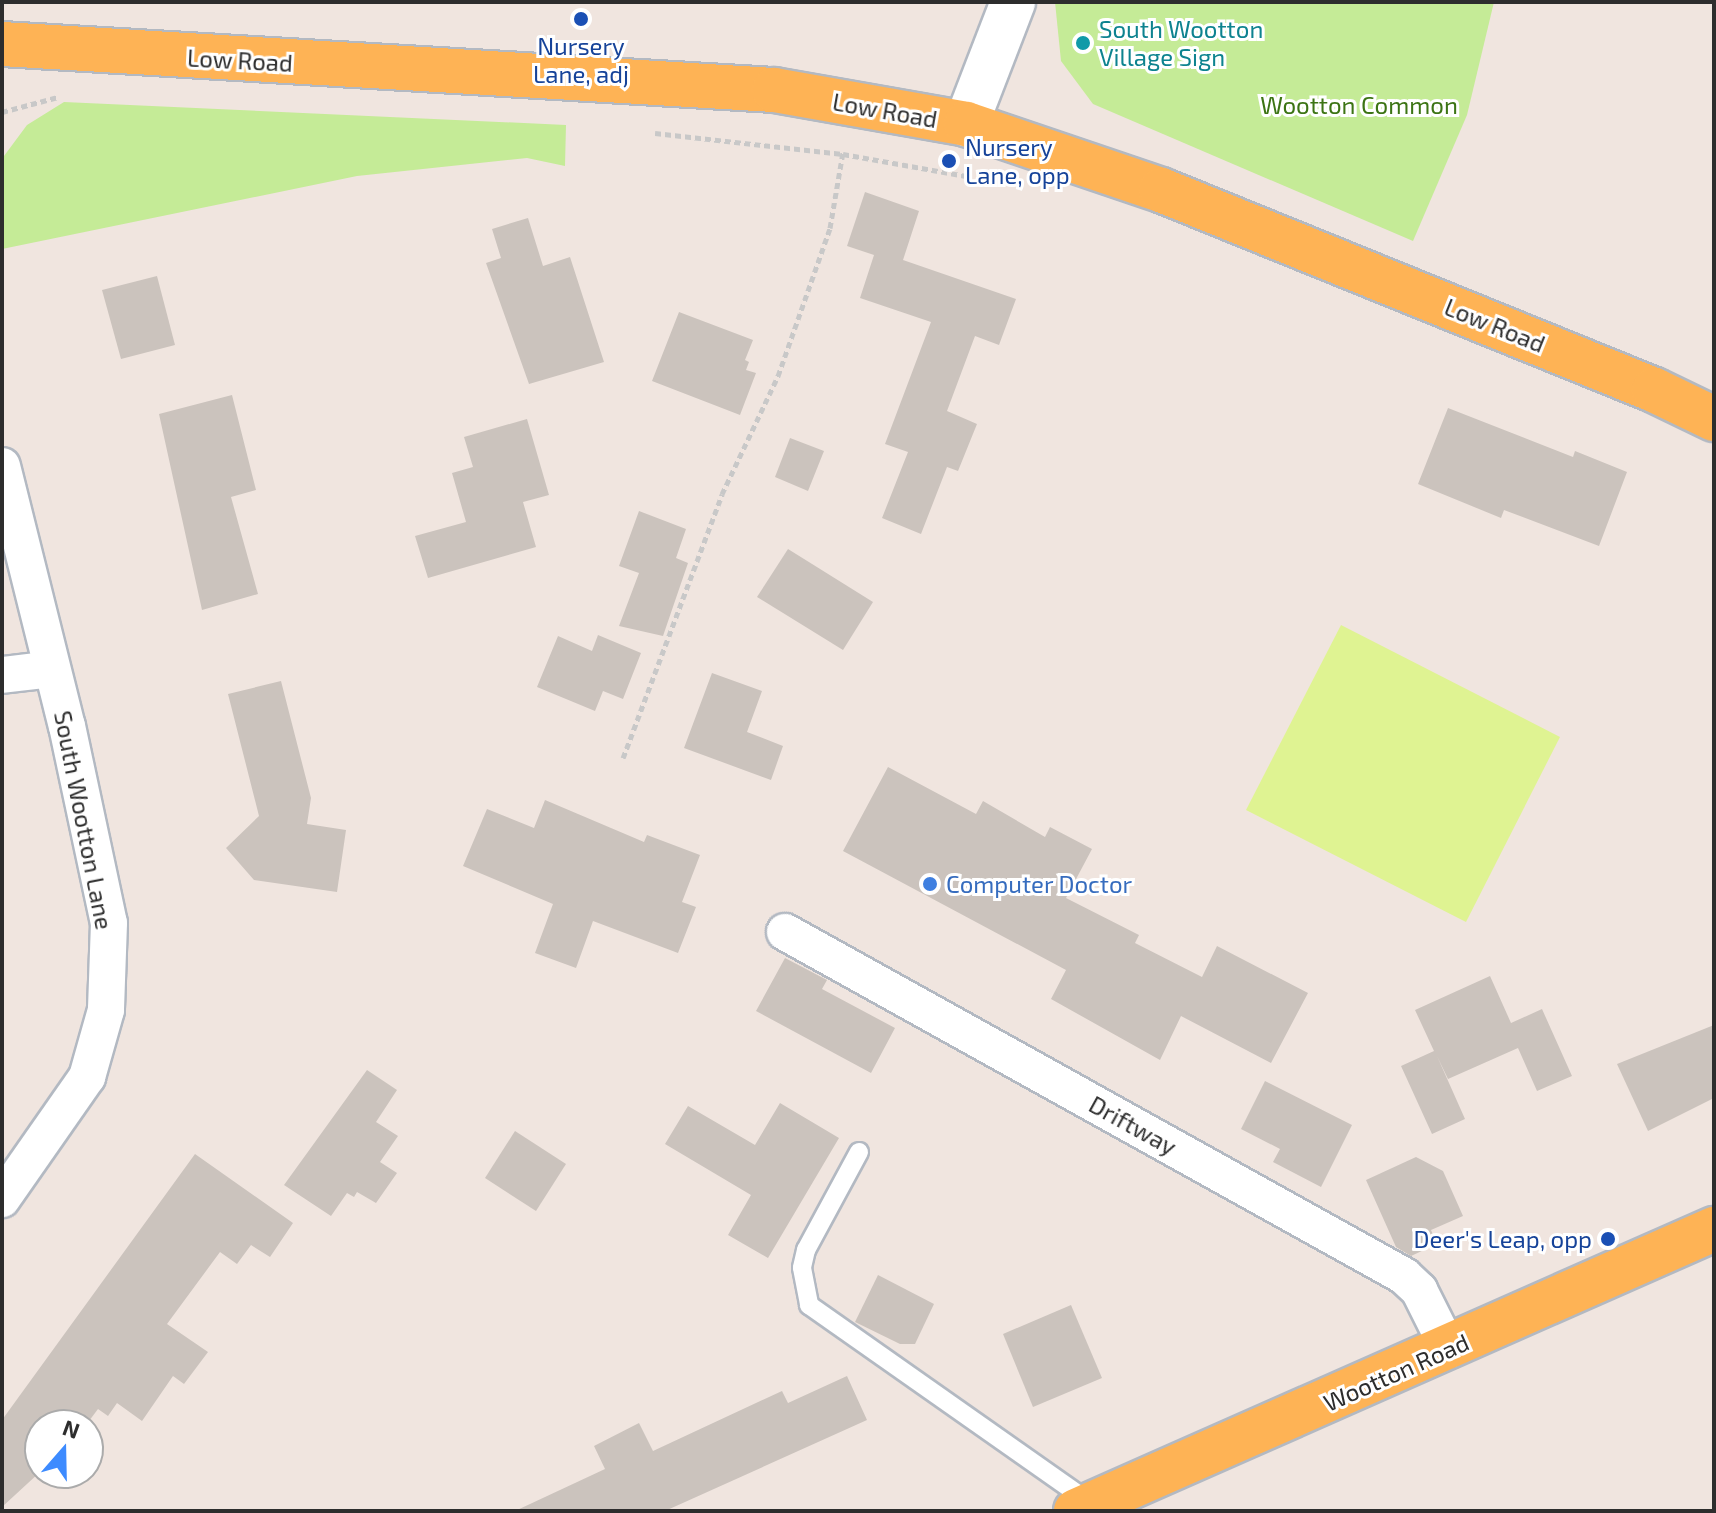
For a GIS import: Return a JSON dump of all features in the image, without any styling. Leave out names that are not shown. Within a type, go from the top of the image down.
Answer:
[{"type":"main road","name":"Low Road","points":[[2,44],[566,75],[774,90],[966,124],[1161,190],[1654,390],[1714,419]]},
{"type":"main road","name":"Wootton Road","points":[[1084,1508],[1449,1350],[1714,1229]]},
{"type":"street","points":[[966,124],[1013,2]]},
{"type":"street","name":"South Wootton Lane","points":[[2,466],[52,669],[109,923],[106,1010],[87,1077],[2,1199]]},
{"type":"street","points":[[2,675],[52,669]]},
{"type":"street","name":"Driftway","points":[[785,932],[1404,1276],[1419,1290],[1449,1350]]},
{"type":"lane","points":[[859,1152],[806,1250],[802,1268],[809,1305],[1084,1508]]},
{"type":"path","points":[[2,112],[71,97]]},
{"type":"path","points":[[623,758],[722,494],[778,376],[830,228],[851,104]]},
{"type":"path","points":[[645,132],[843,154],[975,179]]},
{"type":"green space","name":"Wootton Common","points":[[1055,2],[1494,2],[1467,115],[1413,241],[1093,104],[1061,61]]},
{"type":"green space","points":[[64,102],[566,125],[565,166],[527,158],[357,176],[2,249],[4,156],[27,125]]},
{"type":"green space","points":[[1341,625],[1560,737],[1466,922],[1246,810]]},
{"type":"building","points":[[865,192],[919,211],[903,260],[1016,299],[999,345],[975,336],[947,411],[977,424],[958,471],[947,467],[921,534],[882,518],[908,452],[885,444],[931,322],[860,298],[874,255],[847,246]]},
{"type":"building","points":[[528,218],[543,266],[570,257],[604,362],[529,384],[486,263],[501,258],[492,229]]},
{"type":"building","points":[[157,276],[175,345],[121,359],[102,290]]},
{"type":"building","points":[[679,312],[753,340],[745,360],[749,362],[746,370],[756,373],[740,415],[652,381]]},
{"type":"building","points":[[232,395],[256,490],[231,497],[258,594],[202,610],[159,414]]},
{"type":"building","points":[[1448,408],[1573,457],[1575,451],[1627,472],[1599,546],[1504,510],[1501,518],[1418,484]]},
{"type":"building","points":[[527,419],[549,495],[523,502],[536,547],[428,578],[415,536],[466,522],[452,473],[473,467],[464,437]]},
{"type":"building","points":[[790,438],[824,451],[808,491],[775,477]]},
{"type":"building","points":[[639,511],[686,529],[676,558],[688,563],[663,636],[619,626],[639,573],[619,566]]},
{"type":"building","points":[[788,549],[873,602],[843,650],[757,597]]},
{"type":"building","points":[[598,635],[641,653],[623,699],[603,691],[595,711],[537,687],[558,636],[592,651]]},
{"type":"building","points":[[712,673],[762,691],[747,732],[783,746],[771,780],[684,748]]},
{"type":"building","points":[[281,681],[311,798],[307,824],[346,830],[337,892],[254,880],[226,848],[259,816],[228,694]]},
{"type":"building","points":[[888,767],[976,814],[983,801],[1045,837],[1050,827],[1092,849],[1066,898],[1139,935],[1135,943],[1202,977],[1217,946],[1308,993],[1271,1063],[1181,1016],[1160,1060],[1051,999],[1066,970],[843,851]]},
{"type":"building","points":[[545,800],[644,842],[647,835],[700,855],[682,902],[696,907],[678,953],[593,921],[576,968],[535,953],[553,904],[463,866],[487,809],[534,828]]},
{"type":"building","points":[[785,958],[827,980],[822,989],[895,1028],[871,1073],[756,1011]]},
{"type":"building","points":[[1490,976],[1511,1023],[1542,1009],[1572,1076],[1537,1091],[1518,1048],[1448,1079],[1437,1056],[1465,1119],[1432,1134],[1401,1066],[1434,1051],[1415,1010]]},
{"type":"building","points":[[1714,1025],[1714,1098],[1648,1131],[1617,1064]]},
{"type":"building","points":[[367,1070],[397,1090],[376,1122],[398,1136],[380,1162],[397,1173],[376,1203],[357,1192],[354,1197],[347,1193],[331,1216],[284,1185]]},
{"type":"building","points":[[1265,1081],[1352,1125],[1321,1187],[1273,1162],[1280,1149],[1241,1129]]},
{"type":"building","points":[[780,1103],[839,1138],[768,1258],[728,1235],[751,1195],[665,1144],[688,1106],[755,1145]]},
{"type":"building","points":[[515,1131],[566,1164],[536,1211],[485,1178]]},
{"type":"building","points":[[195,1154],[293,1223],[270,1257],[251,1245],[237,1264],[220,1252],[167,1324],[208,1352],[184,1384],[173,1376],[142,1421],[117,1403],[108,1416],[104,1409],[24,1409],[24,1487],[2,1507],[2,1420]]},
{"type":"building","points":[[1416,1157],[1443,1171],[1463,1216],[1431,1230],[1437,1244],[1411,1256],[1396,1247],[1366,1180]]},
{"type":"building","points":[[878,1275],[934,1304],[915,1344],[900,1344],[855,1322]]},
{"type":"building","points":[[1071,1305],[1102,1378],[1033,1407],[1003,1334]]},
{"type":"building","points":[[847,1376],[867,1420],[665,1511],[515,1511],[605,1469],[594,1446],[639,1423],[653,1451],[782,1391],[788,1403]]},
{"type":"place","name":"Nursery Lane, adj","points":[[581,19]]},
{"type":"place","name":"South Wootton Village Sign","points":[[1083,43]]},
{"type":"place","name":"Nursery Lane, opp","points":[[949,161]]},
{"type":"place","name":"Computer Doctor","points":[[930,884]]},
{"type":"place","name":"Deer's Leap, opp","points":[[1608,1239]]}]
